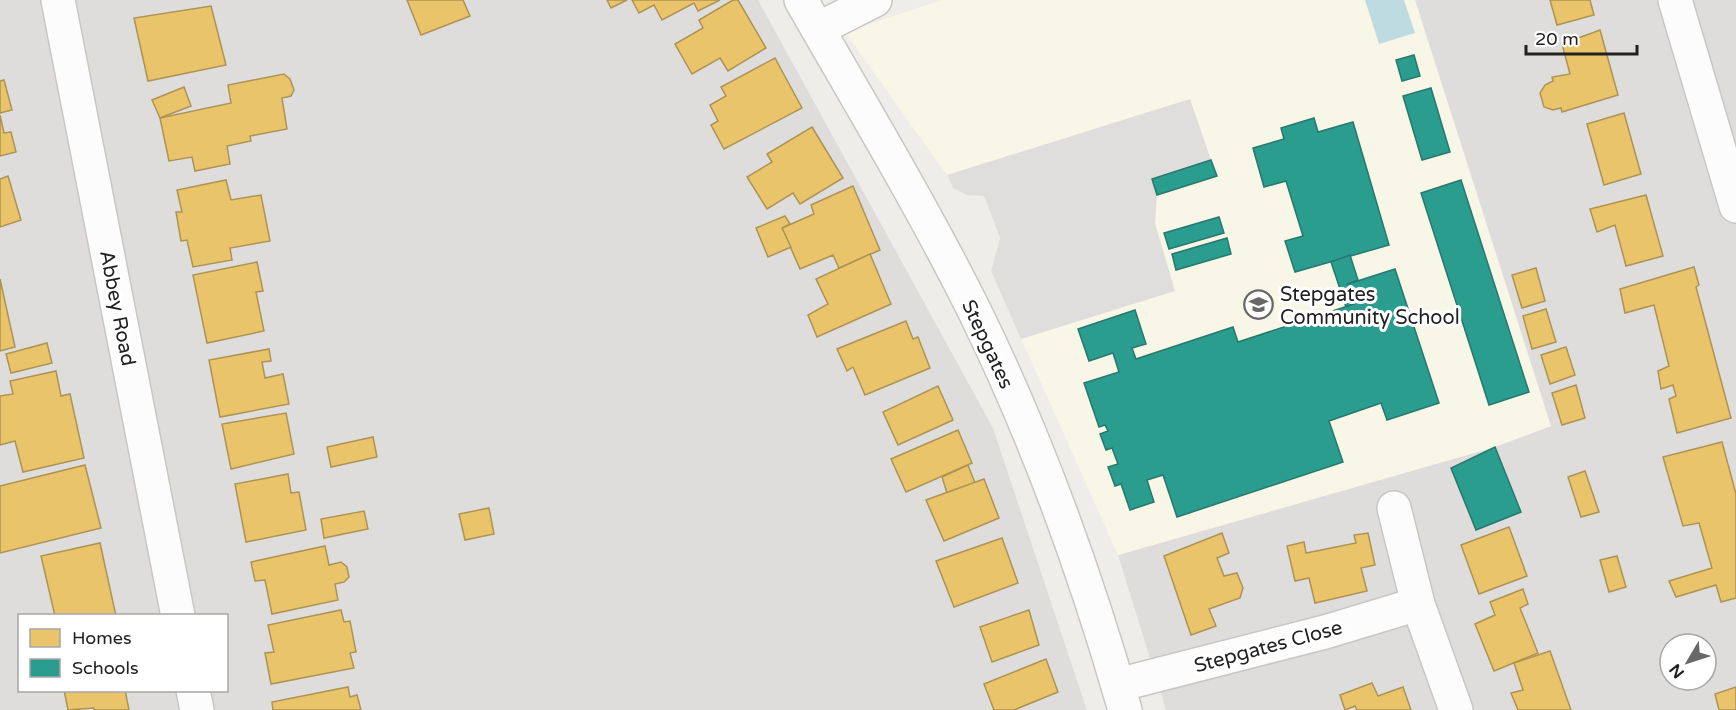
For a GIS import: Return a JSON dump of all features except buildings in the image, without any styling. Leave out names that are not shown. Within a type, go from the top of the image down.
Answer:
[{"type":"street","name":"Abbey Road","points":[[58,0],[178,614]]},
{"type":"street","name":"Stepgates","points":[[801,0],[915,196],[999,364],[1029,433],[1073,548],[1121,698]]},
{"type":"street","points":[[818,29],[875,0]]},
{"type":"street","points":[[1675,0],[1736,206]]},
{"type":"street","points":[[1394,508],[1418,604],[1456,710]]},
{"type":"street","name":"Stepgates Close","points":[[1121,698],[1418,604]]},
{"type":"street","points":[[193,692],[197,710]]},
{"type":"shaded area","points":[[0,0],[758,0],[993,428],[1087,710],[0,710]]},
{"type":"shaded area","name":"Stepgates Community School","points":[[942,0],[1415,0],[1551,426],[1495,447],[1118,555],[991,271],[1000,238],[984,196],[967,195],[953,188],[947,175],[845,32]]},
{"type":"shaded area","points":[[1415,0],[1736,0],[1736,710],[1166,710],[1118,555],[1495,447],[1430,49]]},
{"type":"shaded area","points":[[1190,99],[1211,160],[1152,179],[1157,195],[1155,223],[1175,291],[1021,339],[991,271],[1000,238],[984,196],[967,195],[953,188],[947,175]]},
{"type":"water","points":[[1365,0],[1404,0],[1415,33],[1379,44]]},
{"type":"place","name":"Stepgates Community School","points":[[1259,305]]}]
